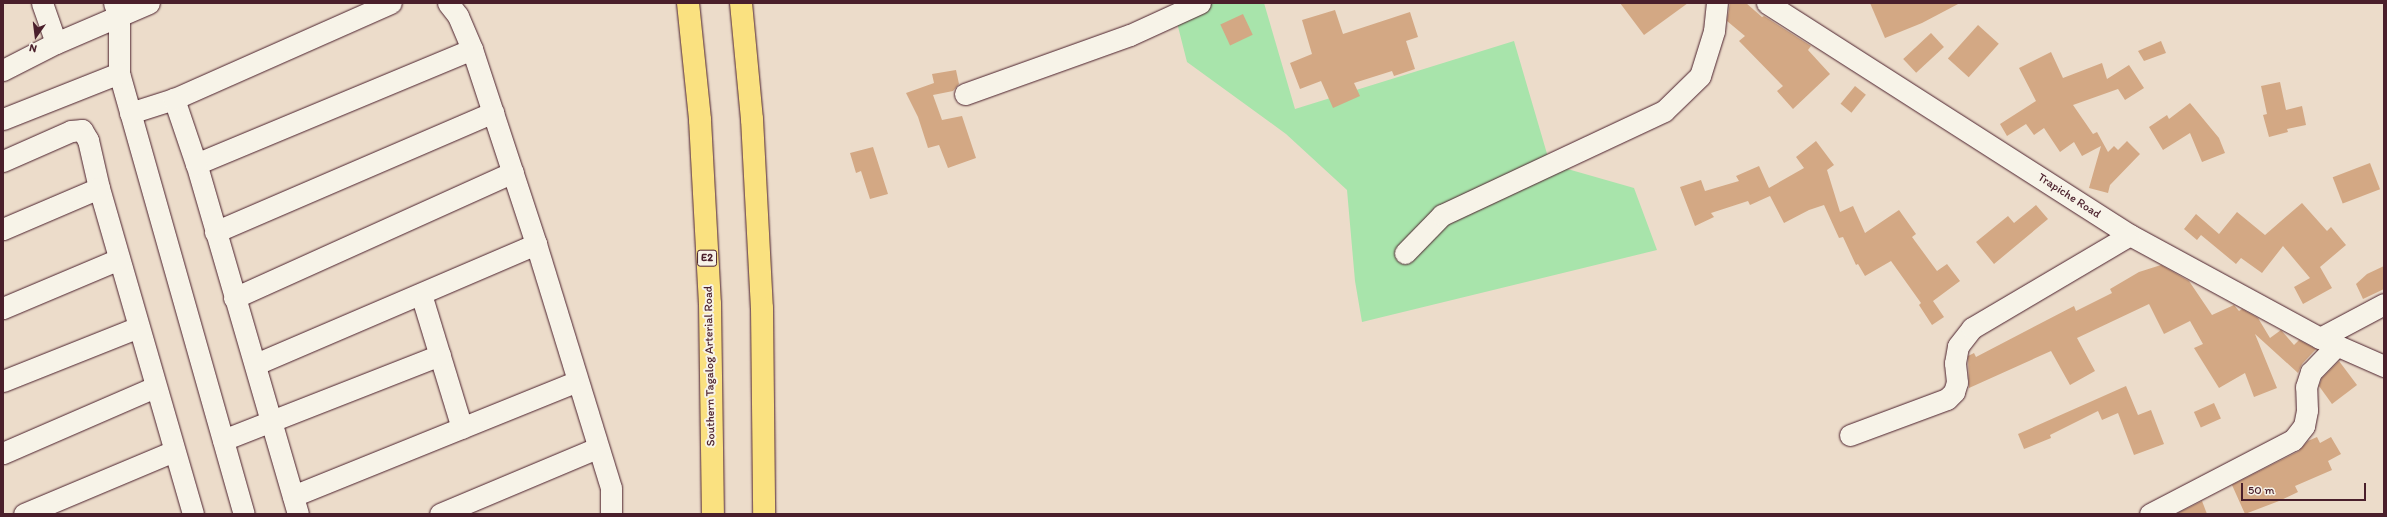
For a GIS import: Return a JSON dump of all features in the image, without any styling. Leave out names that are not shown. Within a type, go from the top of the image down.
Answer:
[{"type":"highway","name":"Southern Tagalog Arterial Road","points":[[688,3],[700,120],[710,304],[713,514]]},
{"type":"highway","points":[[741,3],[752,119],[762,308],[764,514]]},
{"type":"street","points":[[42,3],[56,43]]},
{"type":"street","points":[[4,68],[56,43],[116,10],[149,3]]},
{"type":"street","points":[[130,113],[174,99],[391,3]]},
{"type":"street","points":[[448,3],[458,16],[472,49],[536,244],[597,448],[611,488],[611,514]]},
{"type":"street","points":[[965,94],[1130,36],[1200,3]]},
{"type":"street","points":[[1405,253],[1442,215],[1664,111],[1700,76],[1714,31],[1717,3]]},
{"type":"street","name":"Trapiche Road","points":[[1767,3],[2130,235],[2329,341],[2384,366]]},
{"type":"street","points":[[116,10],[118,73],[244,514]]},
{"type":"street","points":[[196,164],[472,49]]},
{"type":"street","points":[[3,119],[118,73]]},
{"type":"street","points":[[174,99],[196,164],[234,298],[256,364],[295,505],[462,428],[578,381]]},
{"type":"street","points":[[215,232],[493,112]]},
{"type":"street","points":[[3,161],[71,131],[82,130],[88,140],[99,188],[191,513]]},
{"type":"street","points":[[234,298],[513,172]]},
{"type":"street","points":[[3,229],[99,188]]},
{"type":"street","points":[[1850,435],[1947,399],[1954,392],[1957,382],[1955,363],[1958,346],[1972,328],[2130,235]]},
{"type":"street","points":[[256,364],[536,244]]},
{"type":"street","points":[[3,308],[119,260]]},
{"type":"street","points":[[421,294],[462,428]]},
{"type":"street","points":[[2150,514],[2292,440],[2304,426],[2307,410],[2306,387],[2311,372],[2329,341],[2384,304]]},
{"type":"street","points":[[3,381],[139,327]]},
{"type":"street","points":[[223,440],[440,355]]},
{"type":"street","points":[[3,453],[156,386]]},
{"type":"street","points":[[440,514],[597,448]]},
{"type":"street","points":[[24,514],[174,451]]},
{"type":"green space","points":[[1172,3],[1264,3],[1295,109],[1514,41],[1550,164],[1634,188],[1657,250],[1362,322],[1355,281],[1347,190],[1286,134],[1187,62]]},
{"type":"building","points":[[1620,3],[1688,3],[1644,35]]},
{"type":"building","points":[[1730,3],[1746,3],[1762,17],[1764,16],[1811,46],[1808,50],[1830,74],[1793,109],[1777,91],[1783,86],[1739,41],[1745,36],[1727,21]]},
{"type":"building","points":[[1870,3],[1960,3],[1922,23],[1885,38]]},
{"type":"building","points":[[1335,10],[1343,34],[1410,12],[1418,37],[1406,41],[1415,69],[1394,76],[1392,71],[1354,83],[1360,96],[1333,108],[1321,81],[1300,89],[1290,63],[1312,54],[1302,20]]},
{"type":"building","points":[[1243,14],[1253,35],[1230,45],[1220,25]]},
{"type":"building","points":[[1978,25],[1999,44],[1969,77],[1948,58]]},
{"type":"building","points":[[1931,33],[1944,47],[1916,73],[1903,59]]},
{"type":"building","points":[[2161,41],[2166,53],[2144,61],[2138,51]]},
{"type":"building","points":[[2051,52],[2063,78],[2102,63],[2107,79],[2129,65],[2144,88],[2125,100],[2118,89],[2073,105],[2093,134],[2097,132],[2108,152],[2114,146],[2118,150],[2127,141],[2140,154],[2110,185],[2108,193],[2089,188],[2101,146],[2082,156],[2074,142],[2060,152],[2044,128],[2034,135],[2026,124],[2007,136],[2000,124],[2036,101],[2019,68]]},
{"type":"building","points":[[956,70],[959,84],[953,91],[933,95],[942,120],[962,116],[976,158],[948,168],[939,145],[928,148],[918,117],[906,93],[934,83],[932,74]]},
{"type":"building","points":[[2280,82],[2286,110],[2302,106],[2306,125],[2287,129],[2288,132],[2269,137],[2263,115],[2267,114],[2261,86]]},
{"type":"building","points":[[1855,86],[1866,95],[1851,113],[1841,104]]},
{"type":"building","points":[[2190,103],[2219,138],[2225,153],[2202,162],[2190,133],[2163,150],[2149,127],[2167,115],[2169,119]]},
{"type":"building","points":[[1816,141],[1834,165],[1827,170],[1840,212],[1853,206],[1865,233],[1899,210],[1916,234],[1912,237],[1937,271],[1947,264],[1960,281],[1933,301],[1944,317],[1932,325],[1919,305],[1921,303],[1891,261],[1865,276],[1858,264],[1856,265],[1843,237],[1839,238],[1824,205],[1809,210],[1784,223],[1770,196],[1750,205],[1748,201],[1711,213],[1714,217],[1695,226],[1680,187],[1701,180],[1705,191],[1739,181],[1736,176],[1759,166],[1769,188],[1804,168],[1796,157]]},
{"type":"building","points":[[873,147],[888,194],[870,199],[861,171],[856,173],[850,153]]},
{"type":"building","points":[[2370,163],[2380,189],[2343,203],[2333,177]]},
{"type":"building","points":[[2302,203],[2327,231],[2331,227],[2346,245],[2320,267],[2332,288],[2303,304],[2294,287],[2310,278],[2283,246],[2262,273],[2241,258],[2236,264],[2201,235],[2197,240],[2184,229],[2196,214],[2219,234],[2237,212],[2265,235]]},
{"type":"building","points":[[2036,205],[2048,219],[1994,264],[1976,242],[2008,216],[2014,223]]},
{"type":"building","points":[[2161,265],[2189,281],[2212,315],[2234,305],[2239,311],[2242,309],[2258,318],[2270,338],[2281,330],[2294,345],[2299,340],[2316,349],[2302,364],[2298,373],[2255,334],[2277,388],[2254,397],[2245,373],[2219,388],[2194,348],[2203,344],[2190,321],[2164,334],[2149,304],[2077,338],[2095,371],[2070,385],[2051,351],[1969,388],[1968,356],[1974,353],[1976,357],[2074,306],[2076,311],[2112,293],[2110,289],[2139,272]]},
{"type":"building","points":[[2384,266],[2384,289],[2363,299],[2356,284],[2367,274]]},
{"type":"building","points":[[2339,361],[2357,385],[2332,404],[2319,386],[2322,378]]},
{"type":"building","points":[[2126,386],[2138,415],[2151,410],[2164,444],[2134,455],[2118,413],[2102,420],[2098,411],[2050,435],[2051,438],[2024,449],[2018,434]]},
{"type":"building","points":[[2214,403],[2221,419],[2201,427],[2194,412]]},
{"type":"building","points":[[2317,437],[2320,443],[2331,437],[2341,454],[2328,461],[2332,470],[2295,486],[2298,492],[2245,514],[2232,485],[2299,451],[2308,441]]},
{"type":"building","points":[[2202,501],[2207,514],[2176,514]]}]
